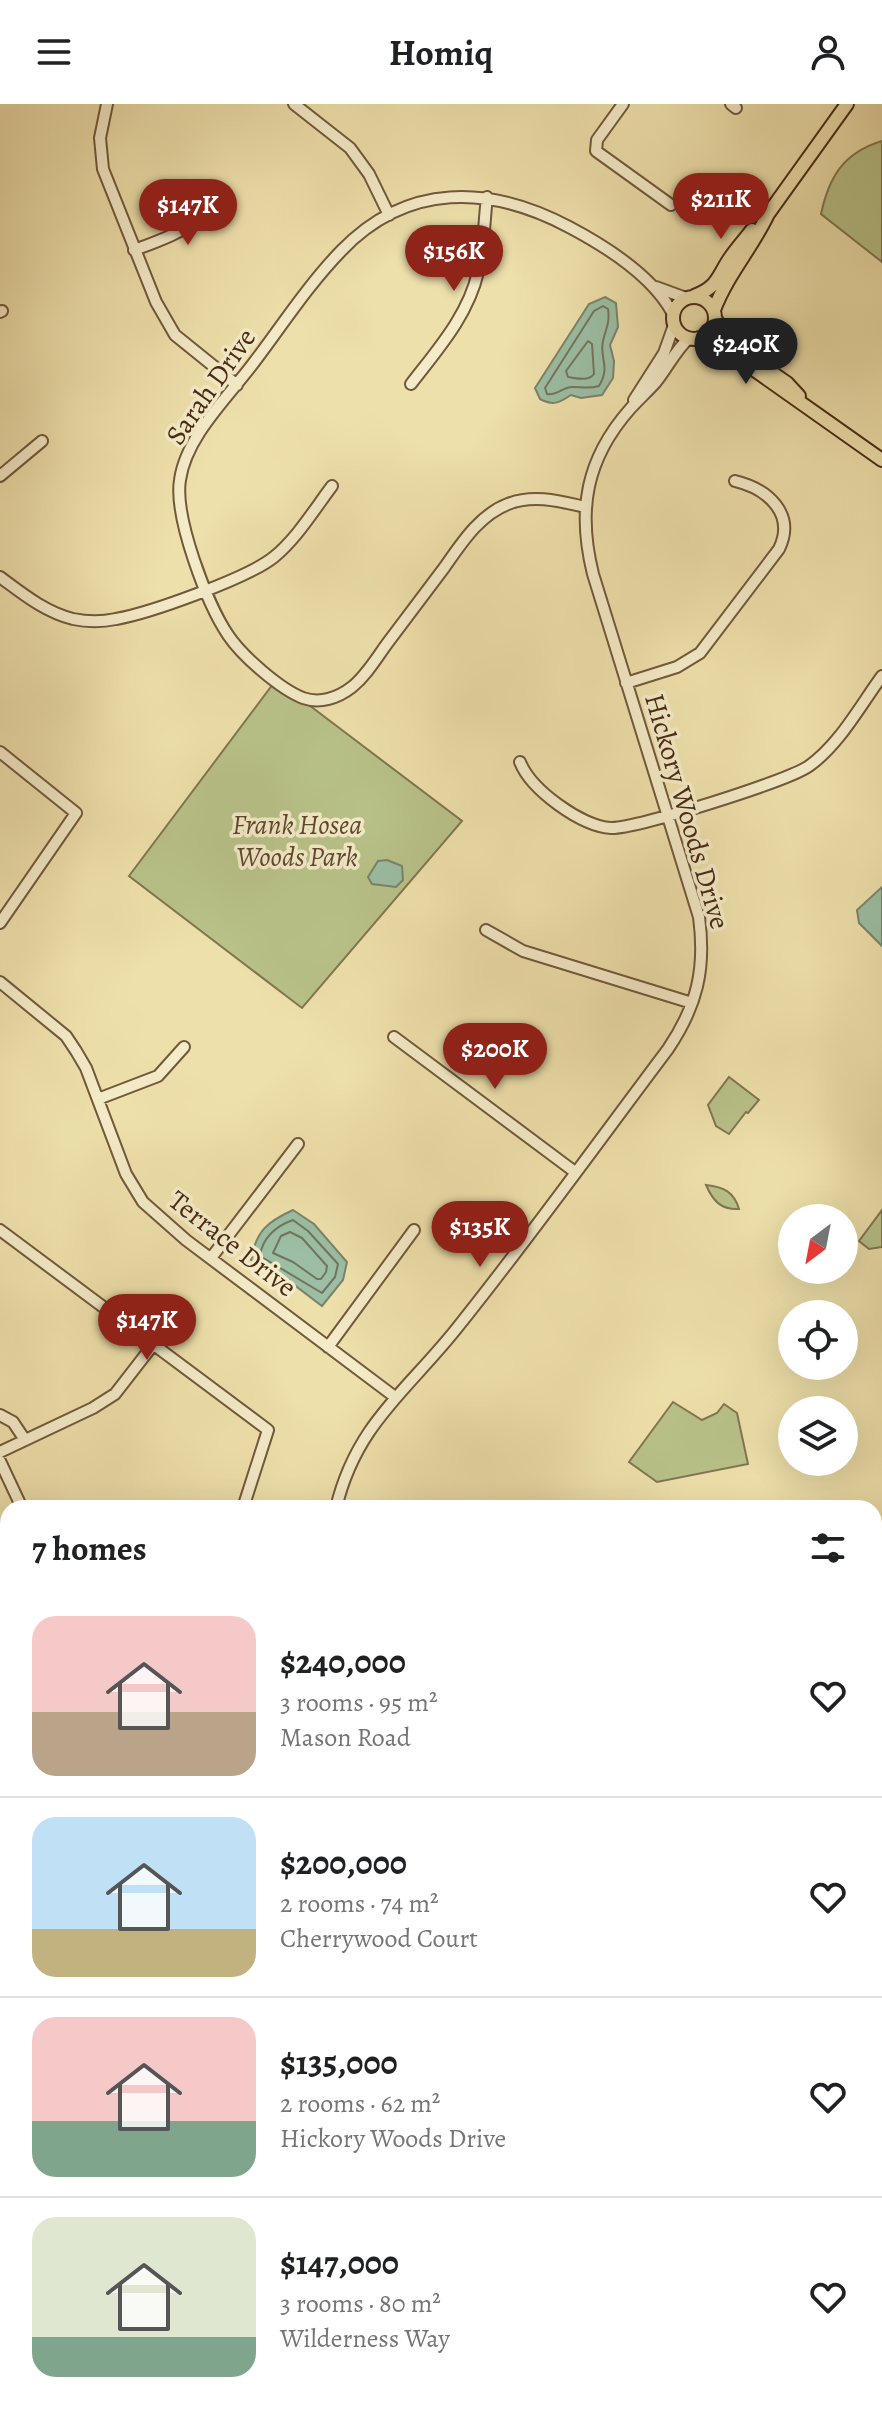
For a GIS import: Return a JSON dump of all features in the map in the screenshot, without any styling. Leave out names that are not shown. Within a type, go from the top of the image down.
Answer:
[{"type":"main road","points":[[847,104],[768,214],[730,259],[717,282],[712,288],[676,307],[674,319],[681,334],[729,352],[882,460]]},
{"type":"main road","points":[[694,338],[711,331],[714,314],[728,279],[761,231],[768,214]]},
{"type":"main road","points":[[690,298],[706,300],[729,343],[787,383],[807,405]]},
{"type":"street","points":[[107,104],[100,138],[101,157],[109,188],[156,302],[175,335],[237,385]]},
{"type":"street","points":[[294,104],[350,148],[369,174],[389,215]]},
{"type":"street","points":[[623,104],[594,148],[671,205]]},
{"type":"street","points":[[411,384],[458,321],[473,292],[481,260],[487,197]]},
{"type":"street","name":"Sarah Drive","points":[[585,507],[532,498],[507,504],[485,517],[459,546],[366,672],[343,693],[325,700],[299,696],[248,658],[227,634],[206,589],[182,520],[179,482],[192,446],[341,251],[389,215],[436,199],[487,197],[519,204],[566,225],[606,249],[654,287],[674,319]]},
{"type":"street","points":[[134,250],[183,231],[212,203]]},
{"type":"street","name":"Sarah Drive","points":[[654,287],[690,298]]},
{"type":"street","name":"Hickory Woods Drive","points":[[629,410],[641,385],[664,353],[674,319]]},
{"type":"street","name":"Hickory Woods Drive","points":[[338,1500],[353,1455],[395,1397],[457,1328],[668,1049],[692,1003],[702,965],[699,917],[587,549],[585,507],[598,455],[629,410],[657,380],[677,348],[694,338]]},
{"type":"street","points":[[0,476],[42,441]]},
{"type":"street","points":[[626,683],[670,669],[700,653],[779,549],[785,526],[779,508],[765,494],[735,481]]},
{"type":"street","points":[[0,577],[50,611],[87,621],[129,616],[242,575],[275,556],[302,527],[332,486]]},
{"type":"street","points":[[520,762],[529,778],[569,811],[592,823],[610,828],[623,827],[778,781],[808,767],[832,743],[882,676]]},
{"type":"street","points":[[0,752],[76,813],[0,923]]},
{"type":"street","points":[[486,930],[523,951],[692,1003]]},
{"type":"street","name":"Terrace Drive","points":[[0,982],[66,1036],[86,1068],[126,1174],[143,1202],[211,1258],[395,1397]]},
{"type":"street","points":[[394,1037],[575,1172]]},
{"type":"street","points":[[98,1099],[158,1076],[184,1047]]},
{"type":"street","points":[[211,1258],[298,1144]]},
{"type":"street","points":[[0,1230],[268,1430],[246,1500]]},
{"type":"street","points":[[328,1347],[414,1230]]},
{"type":"street","points":[[0,1452],[93,1408],[115,1394],[153,1345]]},
{"type":"street","points":[[0,1415],[13,1422],[25,1440]]},
{"type":"street","points":[[0,1461],[18,1500]]},
{"type":"green space","points":[[882,141],[882,262],[821,214],[828,189],[840,168],[857,152]]},
{"type":"green space","name":"Frank Hosea Woods Park","points":[[276,680],[462,821],[302,1008],[129,876]]},
{"type":"green space","points":[[729,1077],[759,1100],[729,1134],[716,1126],[708,1105]]},
{"type":"green space","points":[[706,1185],[727,1191],[739,1209],[718,1203]]},
{"type":"green space","points":[[882,1210],[882,1247],[869,1249],[859,1241]]},
{"type":"green space","points":[[673,1402],[702,1420],[717,1413],[724,1404],[737,1413],[748,1464],[657,1482],[629,1462]]},
{"type":"water","points":[[605,297],[616,303],[618,327],[610,345],[614,361],[613,378],[602,395],[581,398],[571,395],[552,403],[540,399],[535,388],[589,304]]},
{"type":"water","points":[[387,860],[402,866],[403,880],[396,887],[372,884],[368,877],[378,861]]},
{"type":"water","points":[[882,887],[882,946],[859,923],[857,910]]},
{"type":"water","points":[[293,1210],[314,1224],[347,1262],[343,1280],[322,1306],[285,1278],[266,1271],[251,1260],[264,1229]]}]
